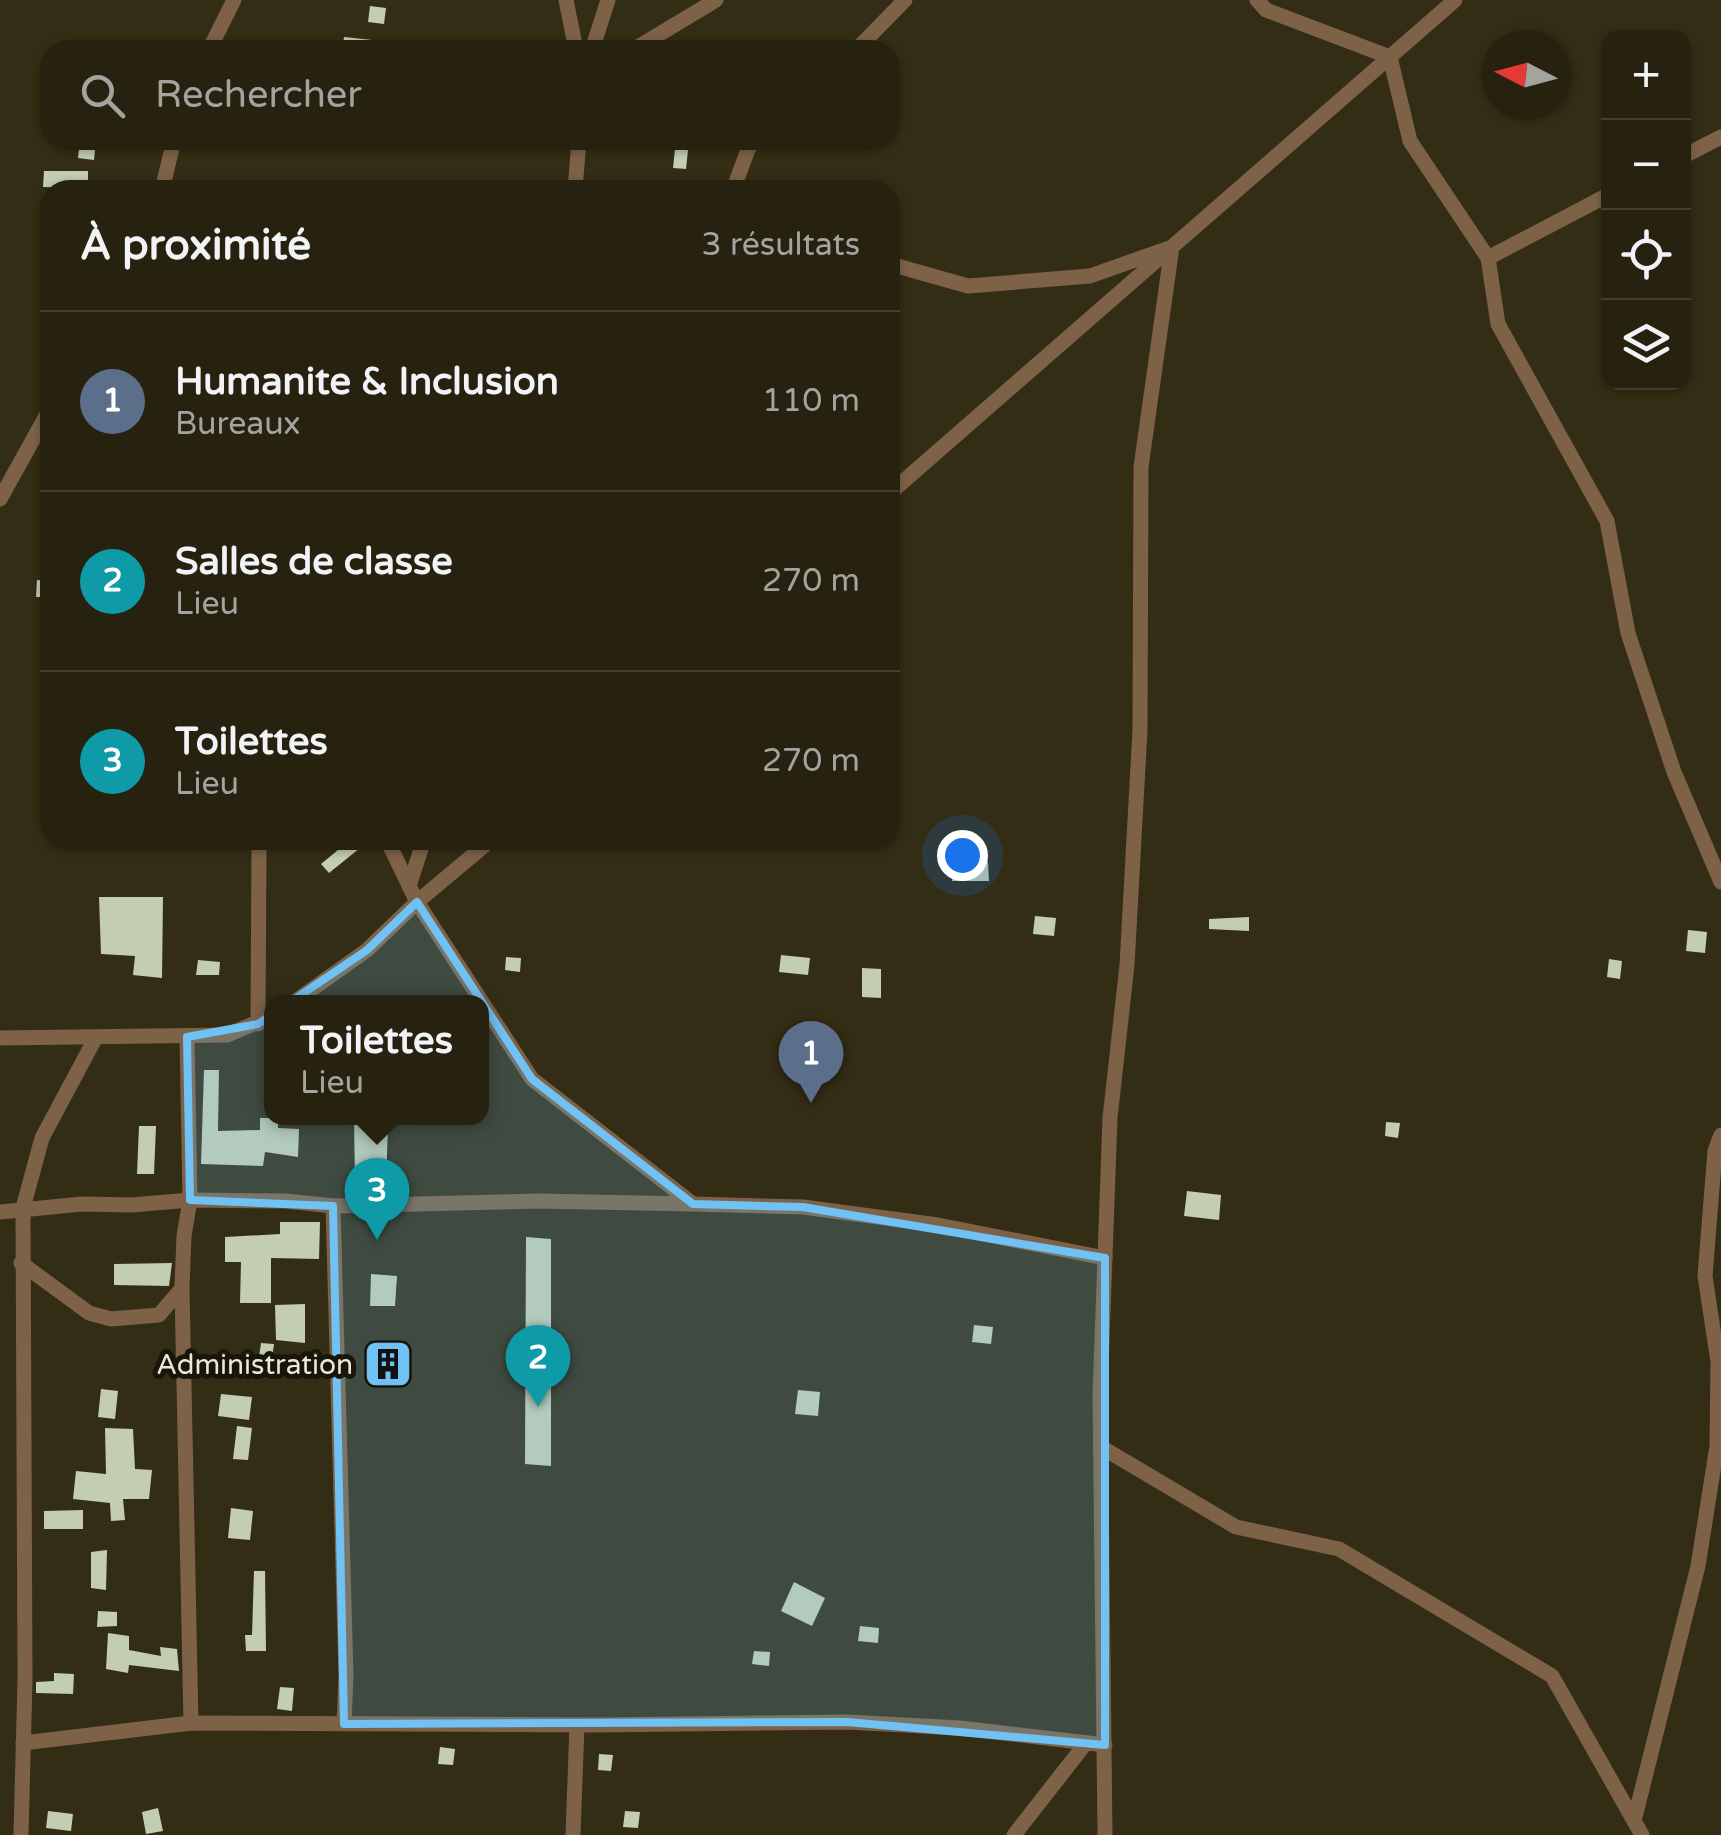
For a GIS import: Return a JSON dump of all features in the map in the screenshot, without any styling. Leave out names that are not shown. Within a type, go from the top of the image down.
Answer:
[{"type":"street","points":[[214,40],[234,0]]},
{"type":"street","points":[[566,0],[574,40]]},
{"type":"street","points":[[595,40],[608,0]]},
{"type":"street","points":[[650,40],[716,0]]},
{"type":"street","points":[[866,40],[905,0]]},
{"type":"street","points":[[1257,0],[1266,10],[1390,57]]},
{"type":"street","points":[[900,484],[1455,0]]},
{"type":"street","points":[[1390,57],[1410,141],[1488,258],[1498,324],[1607,521],[1628,633],[1674,772],[1721,882]]},
{"type":"street","points":[[1691,152],[1721,137]]},
{"type":"street","points":[[164,180],[172,150]]},
{"type":"street","points":[[576,180],[577,150]]},
{"type":"street","points":[[737,180],[748,150]]},
{"type":"street","points":[[1488,258],[1601,199]]},
{"type":"street","points":[[900,267],[968,286],[1090,276],[1172,247]]},
{"type":"street","points":[[1106,1835],[1101,1447],[1110,1118],[1128,965],[1140,730],[1141,467],[1172,247]]},
{"type":"street","points":[[0,499],[40,426]]},
{"type":"street","points":[[259,850],[264,995]]},
{"type":"street","points":[[392,850],[416,902],[477,995]]},
{"type":"street","points":[[409,886],[421,850]]},
{"type":"street","points":[[304,995],[367,950],[416,902],[479,850]]},
{"type":"street","points":[[489,1013],[532,1079],[694,1204]]},
{"type":"street","points":[[0,1038],[226,1036],[264,1020]]},
{"type":"street","points":[[21,1835],[25,1480],[22,1208],[42,1138],[96,1037]]},
{"type":"street","points":[[187,1038],[190,1200],[182,1288],[192,1723]]},
{"type":"street","points":[[1638,1828],[1698,1566],[1717,1446],[1718,1362],[1705,1276],[1715,1151],[1721,1135]]},
{"type":"street","points":[[0,1212],[190,1200],[286,1201],[333,1206],[538,1202],[822,1209],[938,1226],[1105,1258]]},
{"type":"street","points":[[333,1206],[346,1676],[344,1724]]},
{"type":"street","points":[[21,1263],[90,1313],[111,1320],[159,1315],[182,1288]]},
{"type":"street","points":[[1101,1447],[1236,1526],[1339,1550],[1552,1676],[1638,1828]]},
{"type":"street","points":[[23,1743],[192,1723],[848,1722],[960,1728],[1104,1745]]},
{"type":"street","points":[[573,1835],[577,1725]]},
{"type":"street","points":[[1014,1835],[1086,1743]]},
{"type":"highlighted area","points":[[417,902],[532,1079],[693,1204],[803,1207],[1105,1258],[1105,1745],[847,1722],[344,1724],[333,1206],[190,1200],[187,1037],[258,1024],[367,950]]},
{"type":"building","points":[[370,6],[386,8],[384,24],[368,22]]},
{"type":"building","points":[[79,150],[95,150],[94,160],[78,158]]},
{"type":"building","points":[[675,150],[688,150],[686,169],[673,168]]},
{"type":"building","points":[[44,171],[88,171],[88,180],[43,180]]},
{"type":"building","points":[[338,850],[358,850],[329,873],[321,864]]},
{"type":"building","points":[[952,862],[988,862],[989,881],[952,881]]},
{"type":"building","points":[[99,897],[163,897],[162,978],[133,975],[135,956],[101,954]]},
{"type":"building","points":[[1035,916],[1056,918],[1054,936],[1033,934]]},
{"type":"building","points":[[1249,917],[1249,931],[1209,929],[1209,919]]},
{"type":"building","points":[[1688,930],[1707,932],[1705,953],[1686,951]]},
{"type":"building","points":[[781,955],[810,958],[808,975],[779,972]]},
{"type":"building","points":[[506,957],[521,958],[520,972],[505,970]]},
{"type":"building","points":[[1609,959],[1622,961],[1620,979],[1607,977]]},
{"type":"building","points":[[198,960],[220,962],[219,975],[196,975]]},
{"type":"building","points":[[862,968],[881,969],[881,998],[862,997]]},
{"type":"building","points":[[204,1070],[219,1070],[218,1131],[260,1130],[260,1118],[264,1118],[264,1125],[299,1129],[298,1157],[265,1152],[263,1166],[201,1164]]},
{"type":"building","points":[[1386,1122],[1400,1123],[1398,1138],[1385,1136]]},
{"type":"building","points":[[354,1125],[388,1127],[386,1182],[355,1182]]},
{"type":"building","points":[[139,1126],[156,1126],[154,1174],[137,1174]]},
{"type":"building","points":[[1187,1191],[1221,1195],[1219,1220],[1184,1216]]},
{"type":"building","points":[[280,1222],[320,1222],[319,1259],[271,1258],[271,1303],[240,1303],[241,1262],[225,1262],[225,1237],[280,1234]]},
{"type":"building","points":[[526,1237],[551,1239],[551,1466],[525,1464]]},
{"type":"building","points":[[172,1263],[169,1286],[114,1285],[114,1264]]},
{"type":"building","points":[[371,1274],[397,1276],[395,1306],[370,1306]]},
{"type":"building","points":[[305,1304],[305,1343],[276,1340],[275,1305]]},
{"type":"building","points":[[974,1325],[993,1327],[991,1344],[972,1342]]},
{"type":"building","points":[[261,1343],[274,1344],[272,1359],[259,1357]]},
{"type":"building","name":"Administration","points":[[377,1348],[400,1348],[400,1380],[377,1381]]},
{"type":"building","points":[[101,1389],[118,1391],[115,1419],[98,1417]]},
{"type":"building","points":[[798,1390],[820,1392],[818,1416],[795,1414]]},
{"type":"building","points":[[221,1394],[252,1397],[249,1420],[218,1416]]},
{"type":"building","points":[[237,1426],[252,1428],[248,1460],[233,1459]]},
{"type":"building","points":[[105,1428],[133,1429],[135,1469],[152,1470],[149,1499],[123,1499],[125,1520],[111,1521],[110,1503],[73,1499],[76,1471],[106,1474]]},
{"type":"building","points":[[231,1508],[253,1511],[250,1540],[228,1538]]},
{"type":"building","points":[[83,1510],[83,1529],[44,1529],[44,1511]]},
{"type":"building","points":[[107,1550],[106,1590],[91,1588],[91,1552]]},
{"type":"building","points":[[254,1571],[265,1571],[266,1651],[246,1651],[245,1635],[252,1635]]},
{"type":"building","points":[[794,1582],[825,1598],[812,1626],[781,1611]]},
{"type":"building","points":[[98,1611],[117,1612],[117,1626],[97,1627]]},
{"type":"building","points":[[860,1626],[879,1628],[878,1643],[858,1641]]},
{"type":"building","points":[[108,1633],[129,1636],[129,1650],[161,1656],[160,1647],[177,1649],[179,1671],[129,1665],[128,1673],[106,1669]]},
{"type":"building","points":[[754,1651],[770,1652],[769,1666],[752,1664]]},
{"type":"building","points":[[54,1673],[74,1674],[73,1694],[36,1693],[36,1682],[54,1681]]},
{"type":"building","points":[[280,1687],[294,1688],[292,1711],[277,1709]]},
{"type":"building","points":[[440,1747],[455,1749],[453,1765],[438,1764]]},
{"type":"building","points":[[599,1754],[613,1755],[611,1771],[598,1770]]},
{"type":"building","points":[[158,1808],[163,1831],[146,1834],[142,1812]]},
{"type":"building","points":[[48,1811],[73,1814],[71,1831],[46,1828]]},
{"type":"building","points":[[625,1811],[640,1812],[638,1828],[623,1827]]},
{"type":"place","name":"Humanite & Inclusion","points":[[811,1103]]},
{"type":"place","name":"Toilettes","points":[[377,1240]]},
{"type":"place","name":"Administration","points":[[388,1364]]},
{"type":"place","name":"Salles de classe","points":[[538,1407]]}]
